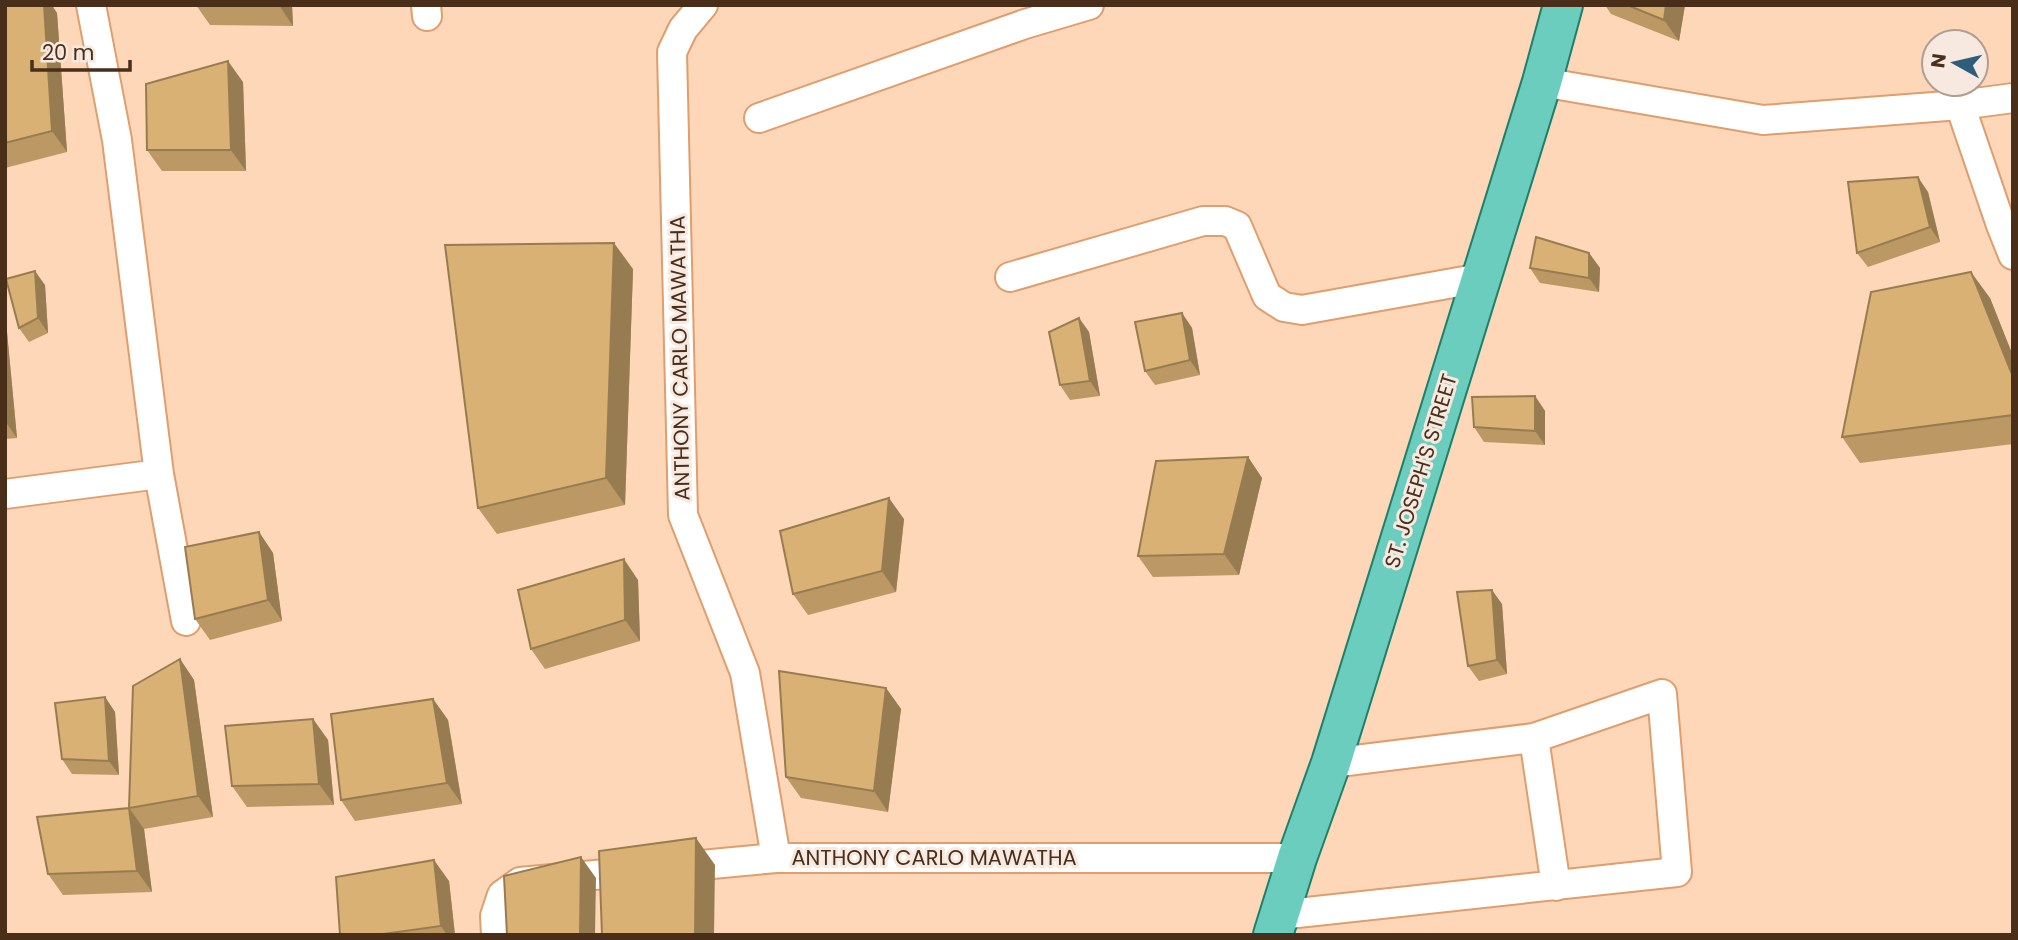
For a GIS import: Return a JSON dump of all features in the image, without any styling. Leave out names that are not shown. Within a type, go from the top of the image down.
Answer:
[{"type":"main road","name":"ST. JOSEPH'S STREET","points":[[1276,925],[1331,763],[1542,82],[1563,5]]},
{"type":"street","points":[[91,5],[117,140],[159,474],[186,621]]},
{"type":"street","name":"ANTHONY CARLO MAWATHA","points":[[703,5],[682,29],[672,52],[683,515],[745,673],[776,858],[1297,858]]},
{"type":"street","points":[[759,118],[1025,24],[1089,5]]},
{"type":"street","points":[[1542,82],[1763,120],[1959,105],[2013,98]]},
{"type":"street","points":[[1959,105],[2013,255]]},
{"type":"street","points":[[1010,277],[1203,221],[1225,220],[1237,226],[1267,296],[1284,307],[1302,310],[1481,278]]},
{"type":"street","points":[[5,494],[159,474]]},
{"type":"street","points":[[1276,925],[1677,873],[1661,694],[1534,738],[1331,763]]},
{"type":"street","points":[[1534,738],[1556,887]]},
{"type":"street","points":[[496,935],[495,916],[502,895],[520,882],[776,858]]},
{"type":"building","points":[[5,5],[44,5],[52,131],[5,143]]},
{"type":"building","points":[[1627,5],[1666,5],[1664,20]]},
{"type":"building","points":[[228,61],[231,150],[147,150],[146,84]]},
{"type":"building","points":[[1918,177],[1930,227],[1857,253],[1848,182]]},
{"type":"building","points":[[1536,237],[1589,253],[1589,278],[1530,268]]},
{"type":"building","points":[[614,243],[606,478],[478,508],[445,245]]},
{"type":"building","points":[[35,271],[38,318],[19,328],[6,279]]},
{"type":"building","points":[[1971,272],[2013,377],[2013,415],[1842,437],[1871,292]]},
{"type":"building","points":[[1182,313],[1190,360],[1145,371],[1135,322]]},
{"type":"building","points":[[1079,318],[1090,381],[1060,385],[1049,332]]},
{"type":"building","points":[[1535,396],[1535,431],[1474,427],[1472,397]]},
{"type":"building","points":[[1248,457],[1224,554],[1138,556],[1156,461]]},
{"type":"building","points":[[889,498],[882,571],[793,594],[780,531]]},
{"type":"building","points":[[259,532],[268,600],[195,619],[185,547]]},
{"type":"building","points":[[624,559],[625,620],[531,649],[518,590]]},
{"type":"building","points":[[1492,590],[1497,660],[1468,666],[1457,592]]},
{"type":"building","points":[[180,659],[198,796],[129,808],[133,686]]},
{"type":"building","points":[[779,671],[886,688],[874,791],[786,777]]},
{"type":"building","points":[[105,697],[109,761],[62,759],[55,703]]},
{"type":"building","points":[[433,699],[447,783],[341,800],[331,714]]},
{"type":"building","points":[[313,719],[319,784],[232,786],[225,726]]},
{"type":"building","points":[[129,808],[137,871],[48,874],[37,817]]},
{"type":"building","points":[[696,838],[695,935],[602,935],[599,851]]},
{"type":"building","points":[[581,857],[580,935],[507,935],[504,876]]},
{"type":"building","points":[[434,860],[441,926],[376,935],[340,935],[336,877]]}]
